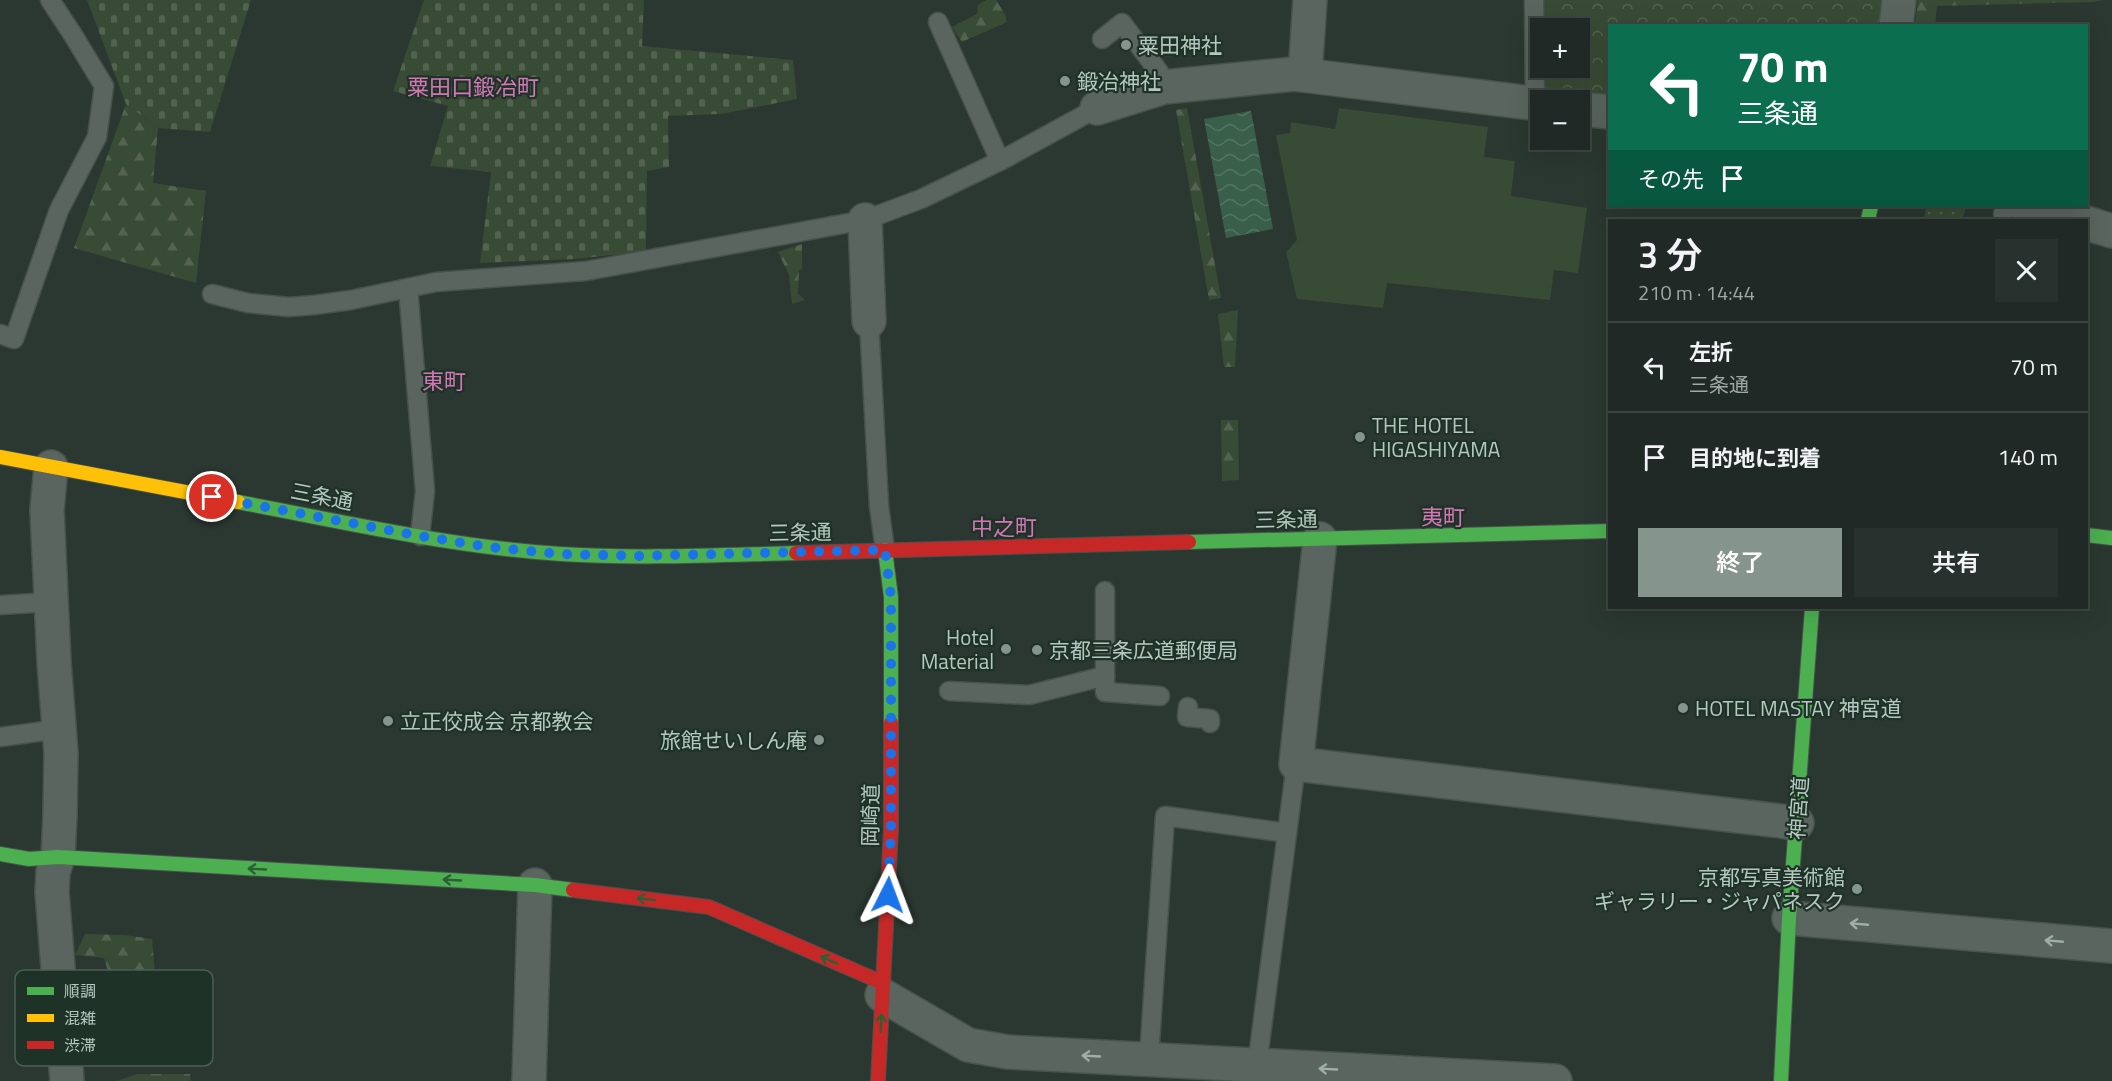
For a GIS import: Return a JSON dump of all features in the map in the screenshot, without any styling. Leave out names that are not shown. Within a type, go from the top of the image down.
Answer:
[{"type":"street","points":[[1305,75],[1310,0]]},
{"type":"street","points":[[1896,24],[1899,0]]},
{"type":"street","points":[[1097,108],[1164,87],[1199,82],[1305,75],[1530,103]]},
{"type":"street","points":[[1590,110],[1608,112]]},
{"type":"street","points":[[2011,208],[2072,219]]},
{"type":"street","points":[[865,220],[869,321]]},
{"type":"street","points":[[2088,224],[2112,231]]},
{"type":"street","name":"三条通","points":[[0,457],[420,536],[488,547],[560,554],[649,556],[1608,531]]},
{"type":"street","points":[[51,467],[47,510],[61,753],[58,857],[53,872],[52,892],[58,970]]},
{"type":"street","points":[[2088,535],[2112,538]]},
{"type":"street","points":[[1320,539],[1296,764],[1797,823]]},
{"type":"street","name":"岡崎道","points":[[878,1081],[900,688],[885,550]]},
{"type":"street","name":"神宮道","points":[[1781,1081],[1812,609]]},
{"type":"street","points":[[0,854],[29,859],[58,857],[536,885],[709,907],[883,989],[968,1045],[1008,1052],[1149,1058],[1256,1073],[1555,1081]]},
{"type":"street","points":[[529,1081],[536,885]]},
{"type":"street","points":[[1790,918],[2112,946]]},
{"type":"street","points":[[66,1066],[67,1081]]},
{"type":"lane","points":[[0,334],[14,339],[58,210],[97,137],[104,86],[74,34],[50,0]]},
{"type":"lane","points":[[1534,0],[1537,90]]},
{"type":"lane","points":[[938,22],[1000,160]]},
{"type":"lane","points":[[1102,39],[1122,23],[1159,72],[1164,87]]},
{"type":"lane","points":[[212,294],[248,303],[289,307],[351,300],[436,282],[586,271],[865,220],[921,199],[1097,108]]},
{"type":"lane","points":[[408,288],[425,491],[420,536]]},
{"type":"lane","points":[[869,321],[879,506],[885,550]]},
{"type":"lane","points":[[1105,591],[1105,692],[1177,700],[1187,717],[1210,719],[1210,723]]},
{"type":"lane","points":[[0,605],[51,602]]},
{"type":"lane","points":[[950,691],[1029,695],[1105,676]]},
{"type":"lane","points":[[0,737],[60,729]]},
{"type":"lane","points":[[1256,1073],[1296,764]]},
{"type":"lane","points":[[1149,1058],[1165,816],[1287,833]]},
{"type":"green space","points":[[87,0],[251,0],[210,132],[158,128],[126,104]]},
{"type":"green space","points":[[424,0],[644,0],[642,46],[793,60],[797,99],[721,114],[668,116],[669,167],[647,171],[646,251],[576,259],[480,263],[491,172],[430,166],[448,106],[393,91]]},
{"type":"green space","points":[[986,0],[996,0],[1007,22],[962,42],[952,27],[977,14],[978,5]]},
{"type":"green space","points":[[1541,0],[1883,0],[1881,24],[1608,24],[1608,102],[1590,100],[1590,90],[1542,90],[1541,78],[1590,78],[1590,18],[1541,18]]},
{"type":"green space","points":[[1918,0],[2104,0],[1937,6],[1935,24],[1915,24]]},
{"type":"green space","points":[[126,104],[158,128],[153,183],[206,191],[196,283],[74,248]]},
{"type":"green space","points":[[1187,108],[1221,298],[1209,300],[1176,110]]},
{"type":"green space","points":[[1339,108],[1488,127],[1484,157],[1515,161],[1511,196],[1587,208],[1578,273],[1554,270],[1550,300],[1387,283],[1383,308],[1297,299],[1286,252],[1297,240],[1276,135],[1290,133],[1291,122],[1335,129]]},
{"type":"green space","points":[[1926,207],[1966,207],[1962,219],[1924,219]]},
{"type":"green space","points":[[802,244],[802,268],[799,271],[798,294],[805,300],[792,304],[789,275],[778,252]]},
{"type":"green space","points":[[1238,310],[1235,367],[1224,367],[1218,314]]},
{"type":"green space","points":[[1221,420],[1238,420],[1239,480],[1222,481]]},
{"type":"green space","points":[[85,934],[125,935],[152,939],[155,970],[108,970],[104,958],[75,955]]},
{"type":"green space","points":[[137,1074],[190,1074],[191,1081],[117,1081]]},
{"type":"water","points":[[1251,111],[1273,229],[1226,238],[1204,119]]},
{"type":"traffic: fast","points":[[1868,219],[1871,207]]},
{"type":"traffic: fast","points":[[238,502],[399,533],[520,551],[620,556],[796,553]]},
{"type":"traffic: fast","points":[[1189,542],[1608,531]]},
{"type":"traffic: fast","points":[[2088,535],[2112,538]]},
{"type":"traffic: fast","points":[[885,550],[891,597],[891,723]]},
{"type":"traffic: fast","points":[[1781,1081],[1789,918],[1812,609]]},
{"type":"traffic: fast","points":[[0,854],[29,859],[58,857],[535,885],[573,890]]},
{"type":"traffic: slow","points":[[0,457],[238,502]]},
{"type":"traffic: jam","points":[[796,553],[1189,542]]},
{"type":"traffic: jam","points":[[878,1081],[891,829],[891,723]]},
{"type":"traffic: jam","points":[[573,890],[709,907],[883,983]]},
{"type":"place","name":"粟田神社","points":[[1126,45]]},
{"type":"place","name":"鍛冶神社","points":[[1065,81]]},
{"type":"place","name":"THE HOTEL HIGASHIYAMA","points":[[1360,437]]},
{"type":"place","name":"Hotel Material","points":[[1006,649]]},
{"type":"place","name":"京都三条広道郵便局","points":[[1037,650]]},
{"type":"place","name":"HOTEL MASTAY 神宮道","points":[[1683,708]]},
{"type":"place","name":"立正佼成会 京都教会","points":[[388,721]]},
{"type":"place","name":"旅館せいしん庵","points":[[819,740]]},
{"type":"place","name":"京都写真美術館 ギャラリー・ジャパネスク","points":[[1857,889]]},
{"type":"district","name":"粟田口鍛冶町","points":[[473,87]]},
{"type":"district","name":"東町","points":[[444,381]]},
{"type":"district","name":"夷町","points":[[1443,517]]},
{"type":"district","name":"中之町","points":[[1004,527]]},
{"type":"route","points":[[212,497],[420,536],[488,547],[560,554],[637,556],[885,550],[891,597],[891,829],[888,895]]}]
